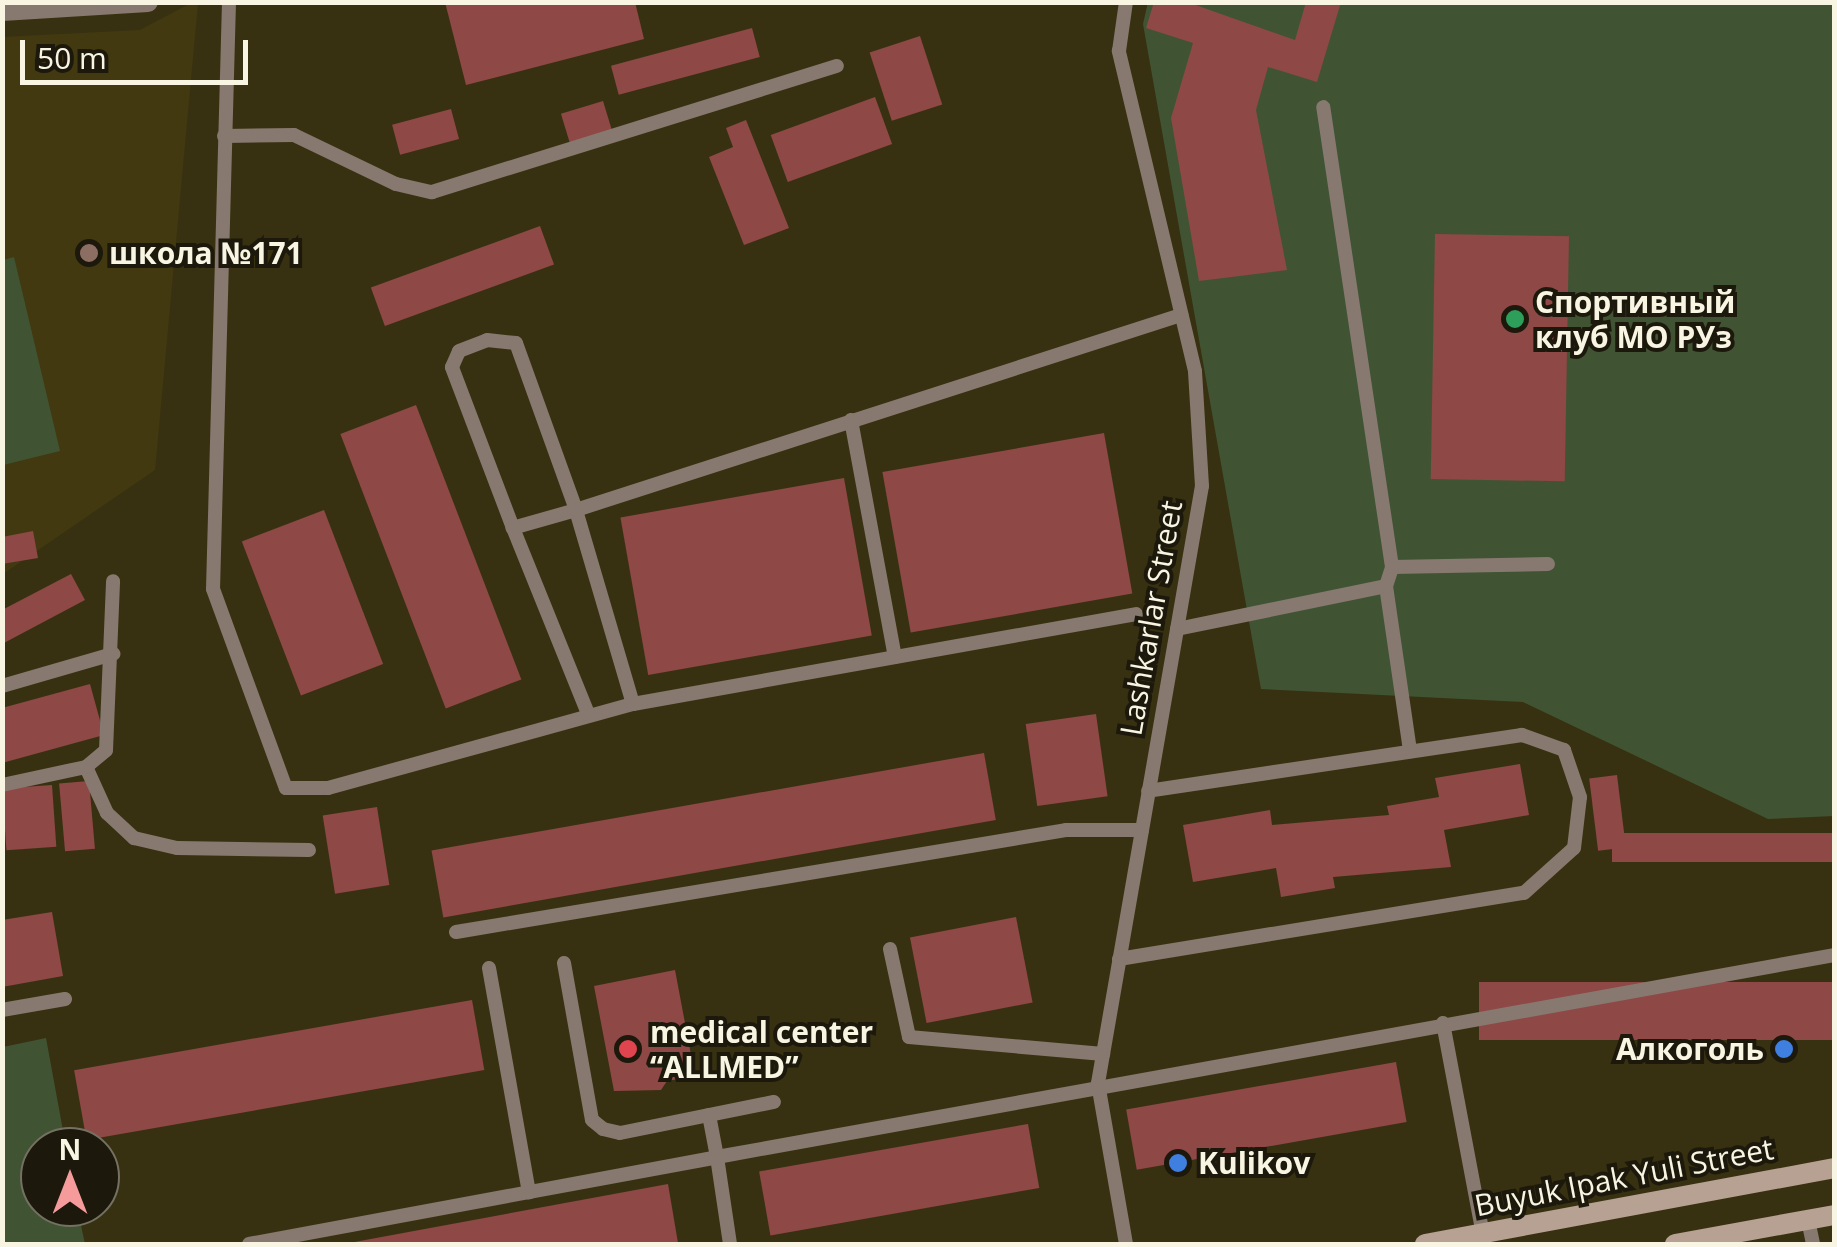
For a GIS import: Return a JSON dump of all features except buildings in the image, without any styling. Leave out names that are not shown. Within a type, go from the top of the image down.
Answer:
[{"type":"main road","name":"Buyuk Ipak Yuli Street","points":[[1424,1244],[1834,1168]]},
{"type":"main road","points":[[1675,1244],[1834,1215]]},
{"type":"street","points":[[2,12],[148,2]]},
{"type":"lane","points":[[230,2],[214,589],[286,788],[328,788],[633,704],[1136,614]]},
{"type":"lane","name":"Lashkarlar Street","points":[[1126,2],[1119,52],[1195,372],[1202,486],[1098,1083],[1126,1244]]},
{"type":"lane","points":[[224,136],[294,134],[396,184],[432,192],[837,66]]},
{"type":"lane","points":[[1323,107],[1392,567],[1386,586],[1410,751]]},
{"type":"lane","points":[[513,528],[1181,315]]},
{"type":"lane","points":[[588,714],[452,367],[459,351],[487,340],[516,342],[576,510],[633,704]]},
{"type":"lane","points":[[852,420],[894,658]]},
{"type":"lane","points":[[1392,567],[1548,564]]},
{"type":"lane","points":[[2,785],[86,767],[106,750],[112,725],[114,581]]},
{"type":"lane","points":[[1176,629],[1386,586]]},
{"type":"lane","points":[[2,686],[113,654]]},
{"type":"lane","points":[[1119,959],[1524,894],[1574,848],[1580,797],[1564,750],[1553,742],[1522,736],[1148,791]]},
{"type":"lane","points":[[86,767],[107,814],[134,838],[177,848],[309,850]]},
{"type":"lane","points":[[456,932],[1066,830],[1142,830]]},
{"type":"lane","points":[[890,949],[910,1037],[1102,1054]]},
{"type":"lane","points":[[248,1244],[1098,1083],[1834,955]]},
{"type":"lane","points":[[564,963],[592,1120],[620,1133],[774,1102]]},
{"type":"lane","points":[[489,968],[530,1192]]},
{"type":"lane","points":[[2,1010],[64,999]]},
{"type":"lane","points":[[1443,1023],[1483,1234]]},
{"type":"lane","points":[[709,1115],[730,1244]]},
{"type":"lane","points":[[1808,1220],[1812,1244]]},
{"type":"shaded area","name":"школа №171","points":[[198,3],[155,470],[3,574],[2,37],[140,30]]},
{"type":"green space","name":"Спортивный клуб МО РУз","points":[[1148,2],[1834,3],[1834,816],[1768,819],[1523,702],[1261,689],[1143,24]]},
{"type":"green space","points":[[14,257],[60,451],[3,465],[3,260]]},
{"type":"green space","points":[[46,1038],[62,1127],[20,1127],[20,1227],[81,1227],[85,1244],[3,1244],[3,1047]]},
{"type":"place","name":"школа №171","points":[[89,253]]},
{"type":"place","name":"Спортивный клуб МО РУз","points":[[1515,319]]},
{"type":"place","name":"medical center “ALLMED”","points":[[628,1049]]},
{"type":"place","name":"Алкоголь","points":[[1784,1049]]},
{"type":"place","name":"Kulikov","points":[[1178,1163]]}]
